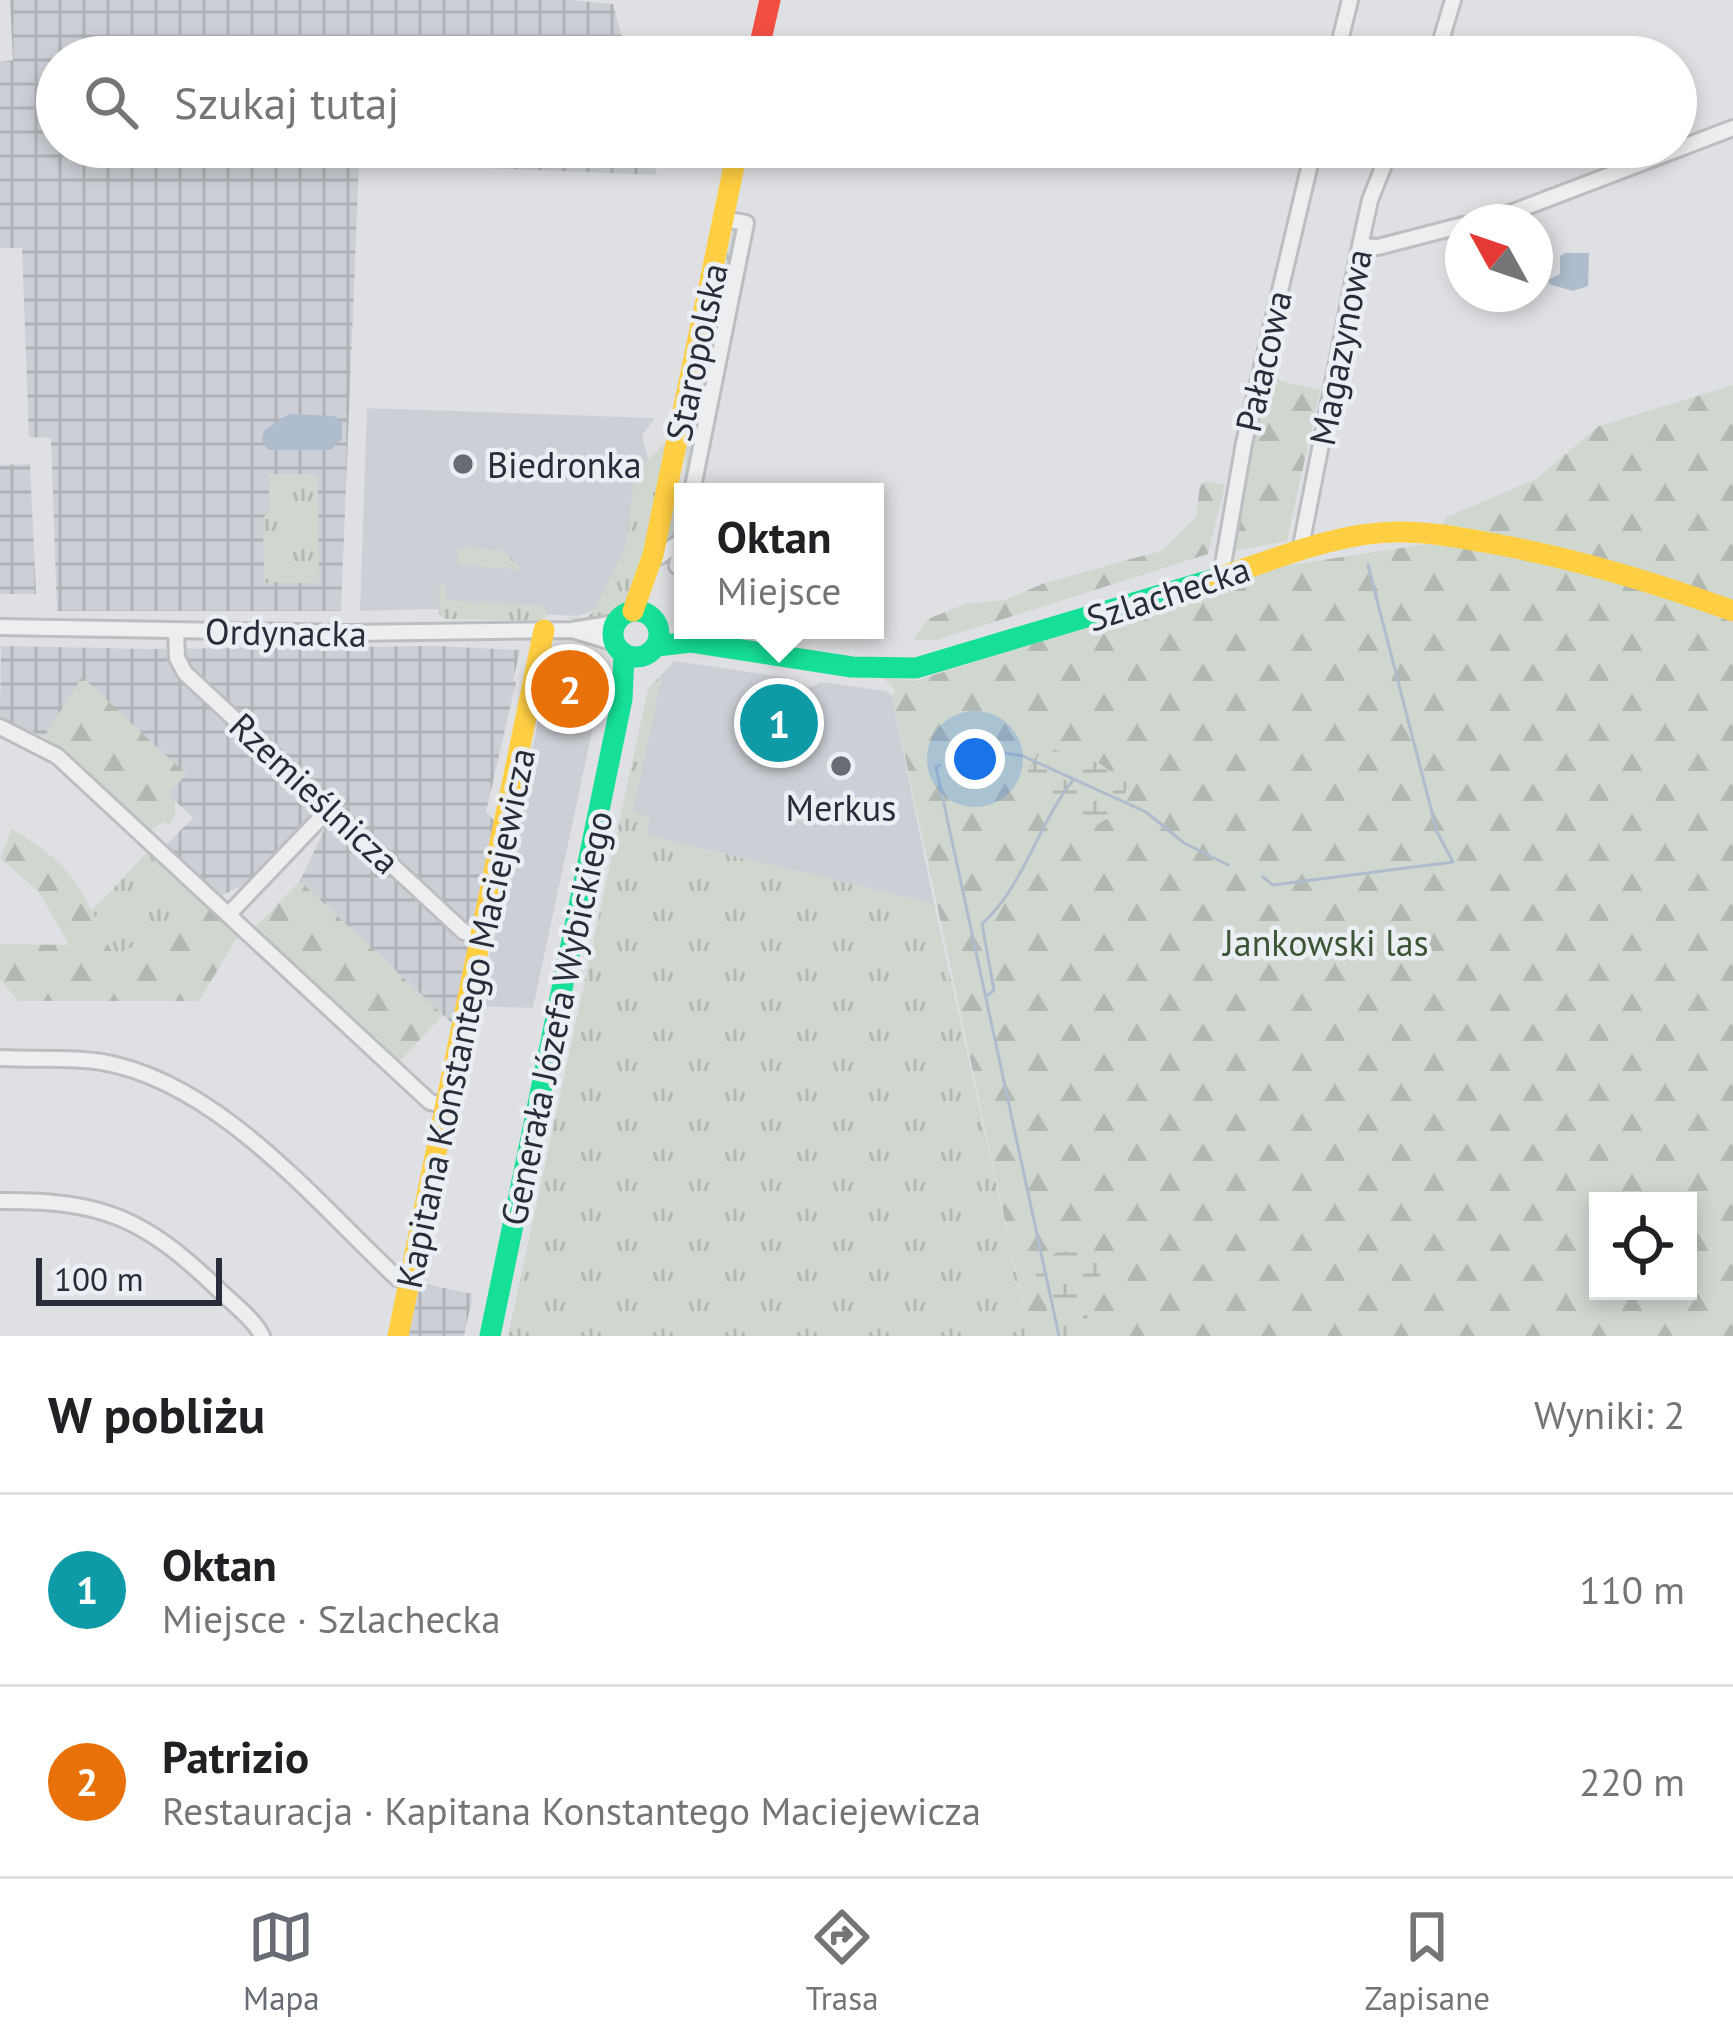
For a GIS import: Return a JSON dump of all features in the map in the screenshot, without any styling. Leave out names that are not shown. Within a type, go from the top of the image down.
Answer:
[{"type":"street","points":[[762,36],[770,0]]},
{"type":"street","points":[[1341,36],[1350,0]]},
{"type":"street","points":[[1442,36],[1453,0]]},
{"type":"street","points":[[1697,143],[1733,128]]},
{"type":"street","name":"Staropolska","points":[[637,634],[734,168]]},
{"type":"street","name":"Pałacowa","points":[[1220,576],[1244,443],[1309,168]]},
{"type":"street","name":"Magazynowa","points":[[1300,551],[1360,246],[1383,168]]},
{"type":"street","points":[[1535,204],[1634,168]]},
{"type":"street","name":"Staropolska","points":[[694,483],[746,223],[724,219]]},
{"type":"street","points":[[1360,246],[1378,247],[1445,230]]},
{"type":"street","name":"Szlachecka","points":[[637,634],[852,667],[916,668],[1369,534],[1429,534],[1543,552],[1645,579],[1733,611]]},
{"type":"street","points":[[652,555],[660,556],[674,544]]},
{"type":"street","name":"Ordynacka","points":[[0,627],[637,634]]},
{"type":"street","name":"Rzemieślnicza","points":[[176,630],[177,658],[185,673],[464,932],[482,935]]},
{"type":"street","name":"Kapitana Konstantego Maciejewicza","points":[[398,1336],[544,630]]},
{"type":"street","name":"Generała Józefa Wybickiego","points":[[490,1336],[637,634]]},
{"type":"street","points":[[0,727],[57,756],[430,1102],[447,1106]]},
{"type":"street","points":[[228,915],[330,808]]},
{"type":"street","points":[[0,1058],[101,1062],[191,1095],[225,1116],[397,1278],[410,1281]]},
{"type":"street","points":[[0,1201],[83,1207],[146,1229],[180,1253],[262,1336]]},
{"type":"shaded area","points":[[10,0],[570,0],[613,4],[621,36],[36,36],[36,168],[359,168],[341,611],[57,611],[51,438],[29,437],[22,248],[0,248],[0,62],[13,60]]},
{"type":"shaded area","points":[[483,168],[655,168],[657,175]]},
{"type":"shaded area","points":[[367,408],[655,418],[642,435],[649,462],[625,575],[599,609],[577,616],[360,611]]},
{"type":"shaded area","points":[[30,464],[36,594],[0,594],[0,465]]},
{"type":"shaded area","points":[[1,646],[520,650],[486,812],[498,824],[455,1026],[300,881],[325,828],[312,816],[245,884],[221,896],[166,845],[193,818],[168,794],[186,775],[83,678],[44,737],[0,717]]},
{"type":"shaded area","points":[[566,652],[592,654],[605,671],[533,1008],[479,1006],[549,668]]},
{"type":"shaded area","points":[[674,661],[785,677],[793,684],[811,687],[821,682],[886,691],[892,696],[934,904],[646,835],[632,813],[662,674]]},
{"type":"shaded area","points":[[420,1283],[473,1294],[464,1336],[408,1336]]},
{"type":"green space","points":[[733,229],[740,236],[686,483],[682,483],[685,433]]},
{"type":"green space","points":[[1264,377],[1320,390],[1287,541],[1223,553]]},
{"type":"green space","name":"Jankowski las","points":[[1733,385],[1733,1336],[1030,1336],[892,696],[895,690],[882,677],[915,681],[1265,569],[1433,543],[1447,517],[1536,479],[1599,426]]},
{"type":"green space","points":[[669,438],[634,590],[615,612],[574,621],[568,617],[585,618],[593,612],[625,548],[635,475]]},
{"type":"green space","points":[[269,474],[311,474],[318,480],[319,583],[264,583],[263,518],[269,510]]},
{"type":"green space","points":[[1206,481],[1225,485],[1208,554],[937,640],[913,640],[928,619],[965,604],[1005,600],[1042,584],[1163,550],[1196,517],[1200,485]]},
{"type":"green space","points":[[674,508],[674,540],[664,548]]},
{"type":"green space","points":[[465,547],[506,552],[521,569],[458,565],[457,552]]},
{"type":"green space","points":[[446,585],[445,600],[543,606],[548,615],[541,621],[444,619],[439,614],[439,586]]},
{"type":"green space","points":[[662,674],[633,812],[650,817],[646,835],[934,904],[1030,1336],[508,1336],[648,689]]},
{"type":"green space","points":[[82,677],[186,774],[168,794],[175,801],[175,818],[169,825],[162,822],[150,830],[44,737]]},
{"type":"green space","points":[[1045,747],[1099,763],[1128,784],[1119,811],[1091,829],[1052,807],[1028,770]]},
{"type":"green space","points":[[12,829],[51,856],[75,882],[114,955],[180,925],[181,908],[193,895],[238,936],[199,1001],[18,1001],[0,979],[0,944],[69,945],[39,892],[0,858]]},
{"type":"green space","points":[[147,853],[193,895],[181,908],[181,925],[114,955],[92,911]]},
{"type":"green space","points":[[300,881],[443,1015],[398,1063],[255,927]]},
{"type":"green space","points":[[1060,1251],[1106,1254],[1082,1336],[1055,1336],[1036,1275],[1039,1262]]},
{"type":"water","points":[[1589,253],[1588,286],[1573,291],[1553,285],[1553,278],[1560,274],[1560,256]]},
{"type":"water","points":[[289,414],[335,416],[342,424],[342,439],[330,450],[268,450],[262,440],[264,430]]},
{"type":"waterway","points":[[1263,877],[1273,885],[1453,862],[1437,832],[1368,565]]},
{"type":"waterway","points":[[952,758],[970,747],[1023,756],[1146,812],[1184,843],[1228,865]]},
{"type":"waterway","points":[[940,765],[936,767],[1059,1336]]},
{"type":"waterway","points":[[988,995],[994,990],[982,924],[1009,892],[1073,780]]},
{"type":"traffic: fast","points":[[657,646],[691,642],[852,667],[916,668],[1217,578]]},
{"type":"traffic: fast","points":[[636,611],[653,617],[659,634],[653,651],[636,657],[619,651],[613,634],[619,617],[636,611]]},
{"type":"traffic: fast","points":[[490,1336],[622,699],[624,654]]},
{"type":"traffic: slow","points":[[633,611],[653,555],[734,168]]},
{"type":"traffic: slow","points":[[1217,578],[1349,537],[1420,533],[1586,564],[1733,611]]},
{"type":"traffic: slow","points":[[398,1336],[544,630]]},
{"type":"traffic: jam","points":[[762,36],[770,0]]},
{"type":"place","name":"Biedronka","points":[[463,464]]},
{"type":"place","name":"Patrizio","points":[[570,689]]},
{"type":"place","name":"Oktan","points":[[779,723]]},
{"type":"place","name":"Merkus","points":[[841,766]]}]
